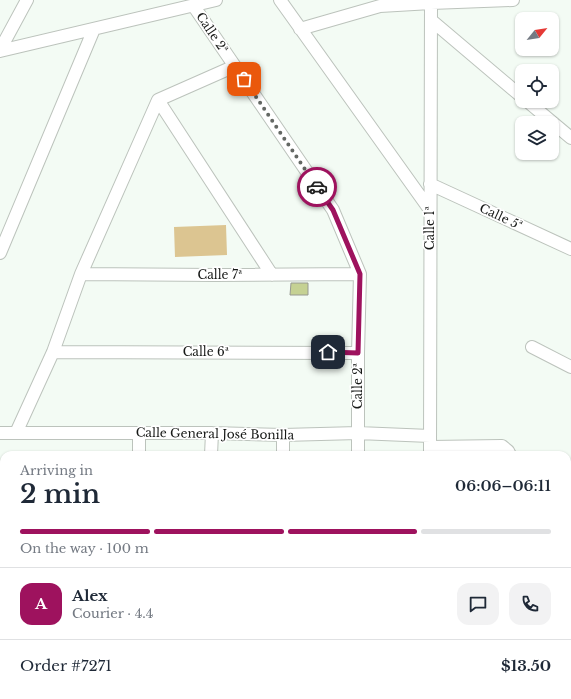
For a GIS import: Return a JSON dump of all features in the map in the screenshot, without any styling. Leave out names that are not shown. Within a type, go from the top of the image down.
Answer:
[{"type":"street","points":[[0,51],[27,0]]},
{"type":"street","points":[[0,51],[216,0]]},
{"type":"street","points":[[280,0],[430,210]]},
{"type":"street","points":[[300,29],[380,6],[431,2],[514,0]]},
{"type":"street","name":"Calle 1ª","points":[[430,446],[431,2]]},
{"type":"street","name":"Calle 2ª","points":[[193,6],[333,210],[360,274],[358,451]]},
{"type":"street","points":[[431,20],[515,91]]},
{"type":"street","points":[[0,253],[94,29]]},
{"type":"street","points":[[16,433],[53,352],[81,274],[158,100],[235,66]]},
{"type":"street","points":[[158,100],[272,274]]},
{"type":"street","points":[[535,108],[571,138]]},
{"type":"street","name":"Calle 5ª","points":[[430,184],[571,249]]},
{"type":"street","name":"Calle 7ª","points":[[81,274],[360,274]]},
{"type":"street","points":[[532,347],[571,367]]},
{"type":"street","name":"Calle 6ª","points":[[53,352],[358,353]]},
{"type":"street","name":"Calle General José Bonilla","points":[[0,433],[212,433],[283,436],[358,433],[430,446],[502,446],[508,451]]},
{"type":"street","points":[[139,433],[139,451]]},
{"type":"street","points":[[211,451],[212,433]]},
{"type":"street","points":[[283,436],[283,451]]},
{"type":"shaded area","points":[[226,225],[227,255],[175,257],[174,227]]},
{"type":"building","points":[[291,283],[308,283],[308,295],[290,295]]},
{"type":"way so far","points":[[244,79],[317,187]]},
{"type":"route","points":[[317,187],[333,210],[360,274],[358,353],[328,352]]}]
